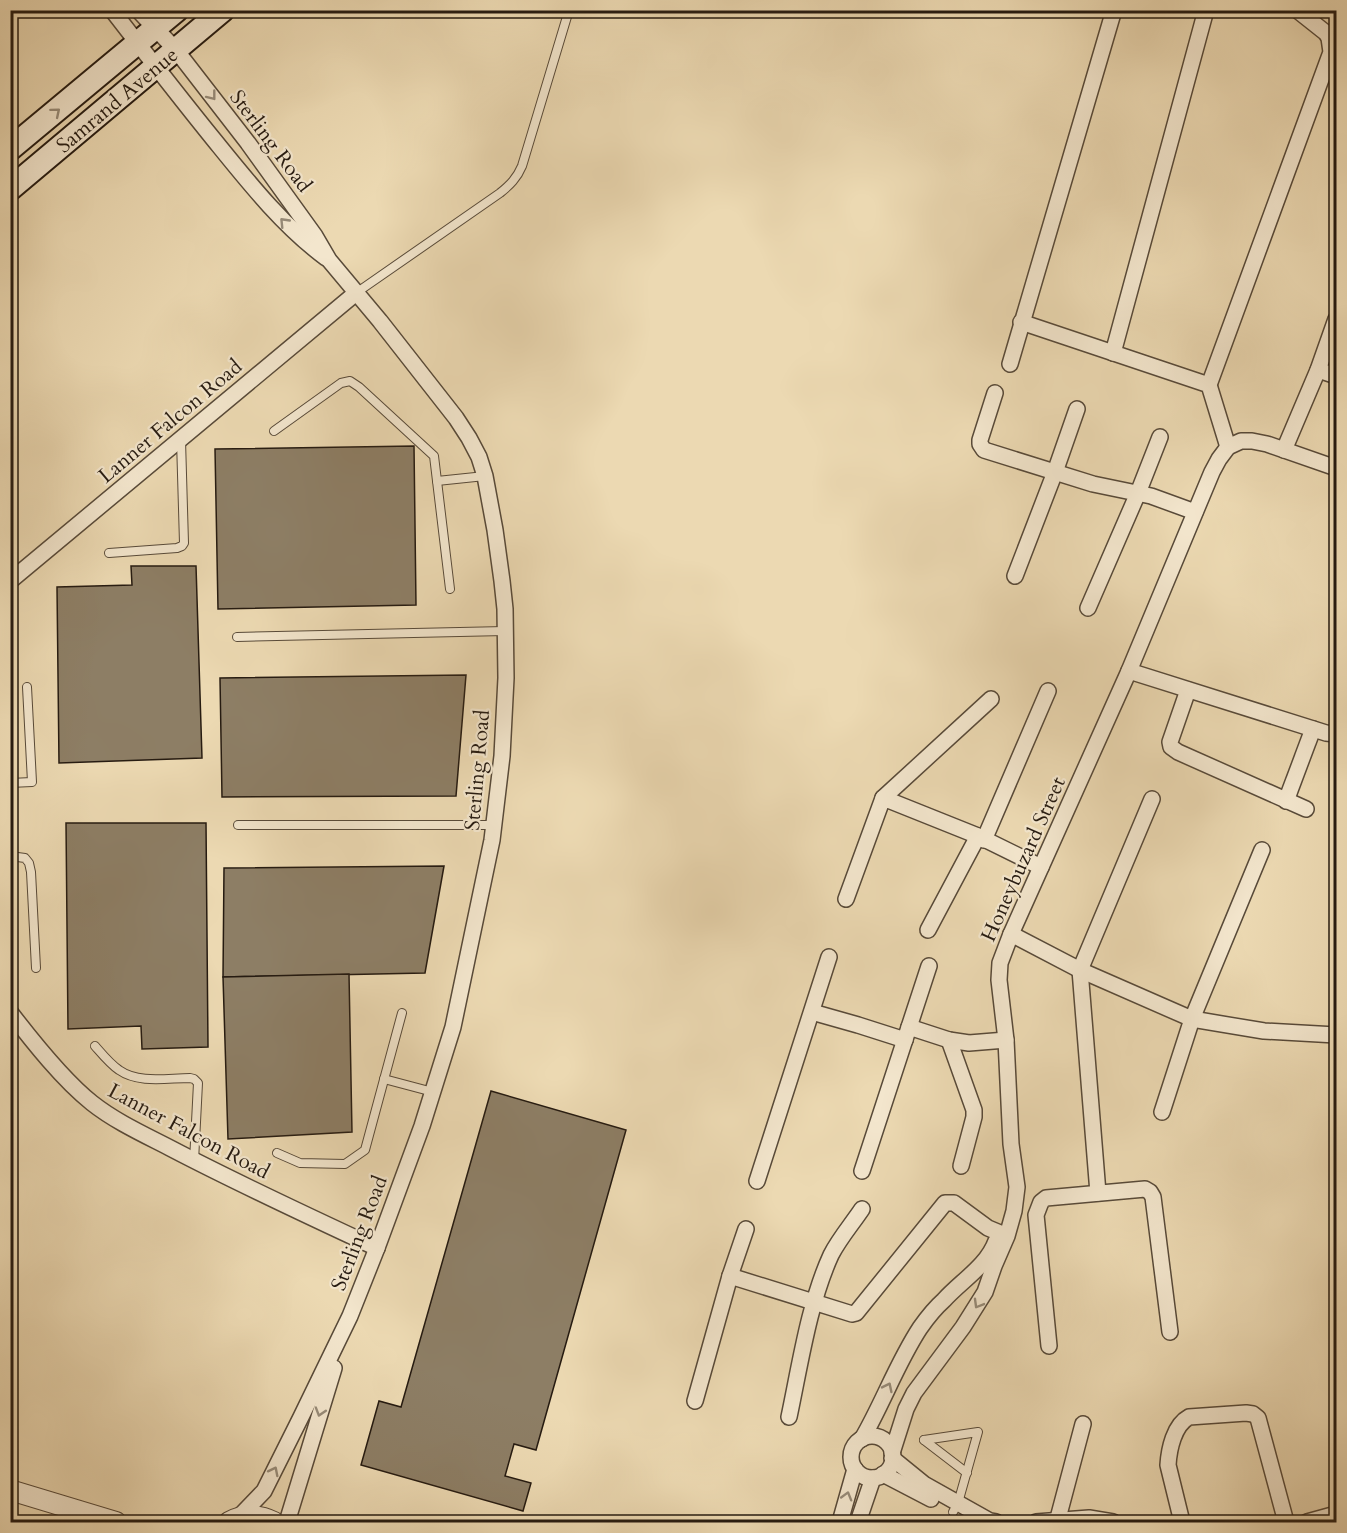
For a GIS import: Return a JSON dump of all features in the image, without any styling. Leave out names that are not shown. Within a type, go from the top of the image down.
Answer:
[{"type":"main road","name":"Samrand Avenue","points":[[10,149],[177,10]]},
{"type":"main road","name":"Samrand Avenue","points":[[10,189],[223,10]]},
{"type":"street","name":"Sterling Road","points":[[112,10],[271,208],[308,244],[329,260]]},
{"type":"street","name":"Sterling Road","points":[[138,10],[176,50],[248,143],[315,236],[329,260],[456,418],[479,457],[495,530],[502,581],[506,678],[502,756],[492,840],[453,1027],[422,1126],[350,1316],[264,1491],[234,1520]]},
{"type":"street","points":[[1010,364],[1114,10]]},
{"type":"street","points":[[1113,353],[1206,10]]},
{"type":"street","points":[[1297,10],[1329,38],[1330,52],[1209,385],[1228,447],[1241,441],[1252,441],[1336,468]]},
{"type":"street","name":"Lanner Falcon Road","points":[[10,581],[356,293]]},
{"type":"street","points":[[1284,450],[1336,319]]},
{"type":"street","points":[[1022,322],[1209,385]]},
{"type":"street","points":[[1318,369],[1336,376]]},
{"type":"street","points":[[995,393],[980,440],[982,447],[987,451],[1093,484],[1171,502],[1195,512]]},
{"type":"street","points":[[1015,576],[1077,409]]},
{"type":"street","points":[[1088,608],[1160,437]]},
{"type":"street","name":"Honeybuzard Street","points":[[862,1439],[902,1359],[921,1327],[943,1301],[981,1265],[994,1247],[1000,1233],[1010,1189],[1011,1144],[1006,1040],[999,980],[1000,963],[1129,671],[1195,512],[1219,459],[1228,447]]},
{"type":"street","points":[[1129,671],[1326,733],[1336,734]]},
{"type":"street","points":[[1188,690],[1170,742],[1171,747],[1306,809]]},
{"type":"street","points":[[928,930],[981,838],[1048,692]]},
{"type":"street","points":[[846,899],[883,798],[991,699]]},
{"type":"street","points":[[1286,801],[1313,729]]},
{"type":"street","points":[[883,798],[981,838],[1041,867]]},
{"type":"street","points":[[1098,1193],[1080,970],[1152,800]]},
{"type":"street","points":[[1162,1113],[1192,1019],[1262,850]]},
{"type":"street","points":[[1011,934],[1080,970],[1192,1019],[1264,1031],[1336,1035]]},
{"type":"street","points":[[757,1181],[830,957]]},
{"type":"street","points":[[862,1171],[929,966]]},
{"type":"street","name":"Lanner Falcon Road","points":[[10,1012],[72,1086],[94,1105],[194,1161],[377,1248]]},
{"type":"street","points":[[812,1012],[858,1025],[969,1043],[1006,1040]]},
{"type":"street","points":[[949,1040],[974,1110],[961,1166]]},
{"type":"street","name":"Honeybuzard Street","points":[[892,1455],[906,1409],[914,1393],[963,1327],[985,1292],[1014,1211],[1017,1187],[1011,1144]]},
{"type":"street","points":[[1049,1346],[1036,1215],[1038,1207],[1046,1198],[1145,1189],[1150,1192],[1153,1197],[1170,1332]]},
{"type":"street","points":[[730,1276],[848,1314],[856,1312],[945,1203],[954,1203],[988,1228],[1000,1233]]},
{"type":"street","points":[[789,1417],[814,1303],[835,1247],[862,1209]]},
{"type":"street","points":[[695,1401],[730,1276],[746,1230]]},
{"type":"street","name":"Sterling Road","points":[[287,1522],[350,1316]]},
{"type":"street","points":[[1182,1522],[1167,1465],[1178,1427],[1189,1417],[1246,1413],[1258,1418],[1286,1522]]},
{"type":"street","points":[[1057,1522],[1083,1424]]},
{"type":"street","points":[[972,1522],[956,1507],[924,1484],[892,1455],[886,1442],[880,1438],[874,1436],[862,1439],[853,1449],[852,1463],[860,1474],[866,1477],[878,1476],[920,1492],[956,1507],[990,1521],[996,1522]]},
{"type":"street","points":[[858,1522],[878,1476],[890,1467],[892,1455]]},
{"type":"street","points":[[840,1522],[855,1469]]},
{"type":"street","points":[[10,1490],[116,1522]]},
{"type":"street","points":[[1307,1522],[1336,1514]]},
{"type":"street","points":[[234,1520],[252,1515],[274,1522]]},
{"type":"street","points":[[1036,1522],[1079,1521],[1089,1518],[1113,1522]]},
{"type":"lane","points":[[356,293],[500,193],[517,177],[569,10]]},
{"type":"lane","points":[[273,431],[341,383],[350,381],[359,387],[434,456],[450,589]]},
{"type":"lane","points":[[110,553],[177,548],[184,543],[181,439]]},
{"type":"lane","points":[[437,481],[484,476]]},
{"type":"lane","points":[[237,637],[505,631]]},
{"type":"lane","points":[[10,783],[32,782],[27,687]]},
{"type":"lane","points":[[238,825],[494,825]]},
{"type":"lane","points":[[10,856],[25,858],[31,872],[36,968]]},
{"type":"lane","points":[[278,1153],[300,1163],[345,1164],[366,1150],[402,1013]]},
{"type":"lane","points":[[95,1046],[117,1070],[130,1076],[140,1079],[190,1078],[198,1083],[194,1161]]},
{"type":"lane","points":[[384,1079],[433,1092]]},
{"type":"lane","points":[[956,1507],[967,1473],[978,1432],[924,1440],[967,1473]]},
{"type":"building","points":[[414,446],[416,605],[218,609],[215,449]]},
{"type":"building","points":[[131,566],[196,566],[202,758],[59,763],[57,587],[132,585]]},
{"type":"building","points":[[466,675],[456,796],[222,797],[220,678]]},
{"type":"building","points":[[66,823],[206,823],[208,1047],[142,1049],[141,1026],[68,1029]]},
{"type":"building","points":[[444,866],[425,973],[223,977],[224,868]]},
{"type":"building","points":[[349,974],[352,1132],[228,1139],[223,977]]},
{"type":"building","points":[[491,1091],[626,1130],[536,1450],[514,1444],[505,1476],[531,1483],[523,1511],[361,1465],[379,1401],[401,1407]]}]
